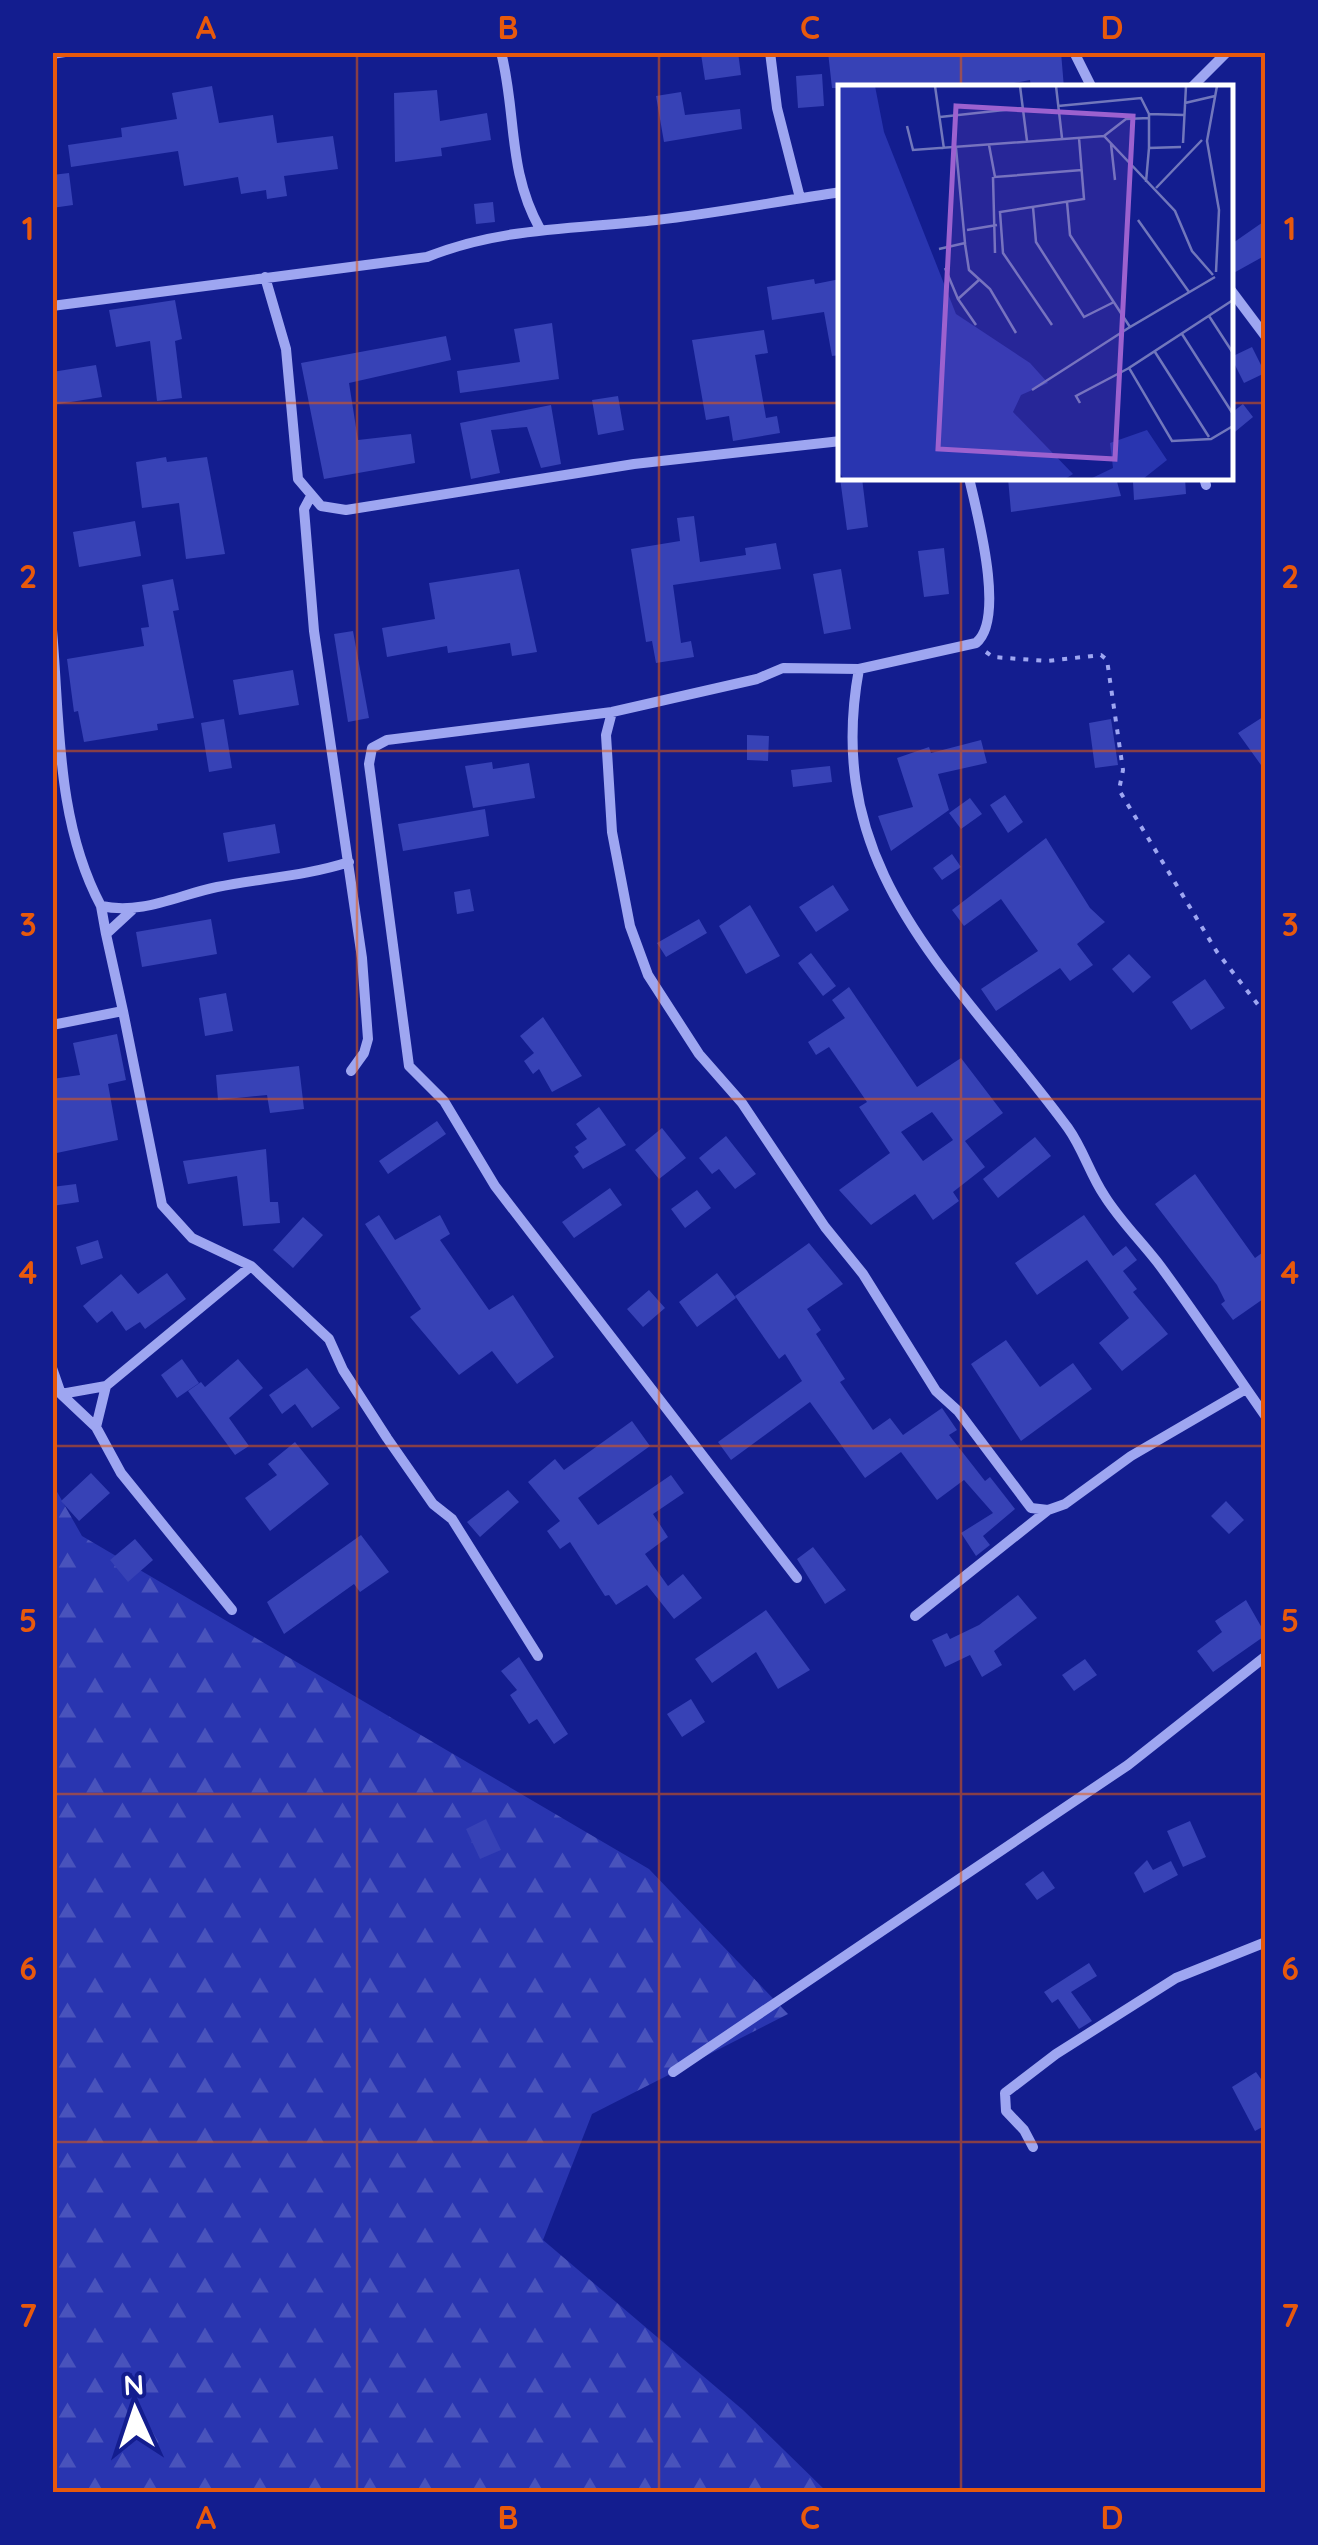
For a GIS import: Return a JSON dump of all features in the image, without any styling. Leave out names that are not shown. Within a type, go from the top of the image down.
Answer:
[{"type":"street","points":[[52,54],[66,52]]},
{"type":"street","points":[[501,52],[510,86],[516,174],[523,198],[540,229]]},
{"type":"street","points":[[770,52],[777,108],[800,198]]},
{"type":"street","points":[[1074,52],[1090,85]]},
{"type":"street","points":[[1194,85],[1227,52]]},
{"type":"street","points":[[52,306],[427,258],[476,240],[540,229],[657,220],[838,192]]},
{"type":"street","points":[[265,277],[286,349],[298,478],[321,506],[346,510],[634,464],[838,441]]},
{"type":"street","points":[[1233,293],[1266,338]]},
{"type":"street","points":[[797,1578],[495,1186],[444,1100],[409,1066],[398,1004],[384,856],[371,786],[372,748],[387,740],[612,712],[757,679],[783,668],[859,669],[976,643],[986,635],[987,572],[969,480]]},
{"type":"street","points":[[311,496],[304,509],[305,548],[350,862],[368,1039],[364,1053],[351,1071]]},
{"type":"street","points":[[52,630],[58,776],[85,871],[102,906],[162,1205],[192,1238],[251,1266],[329,1339],[343,1370],[387,1438],[433,1504],[452,1519],[538,1656]]},
{"type":"street","points":[[859,669],[852,704],[854,785],[862,824],[897,905],[932,958],[1077,1140],[1104,1194],[1266,1417]]},
{"type":"street","points":[[612,712],[606,734],[612,832],[630,926],[648,975],[699,1054],[742,1103],[825,1227],[863,1274],[946,1404],[958,1411],[1031,1508],[1048,1510]]},
{"type":"street","points":[[102,906],[132,910],[214,888],[297,876],[350,862]]},
{"type":"street","points":[[106,934],[132,910]]},
{"type":"street","points":[[52,1025],[124,1011]]},
{"type":"street","points":[[61,1394],[106,1386],[251,1266]]},
{"type":"street","points":[[52,1368],[61,1394],[96,1426],[122,1473],[232,1610]]},
{"type":"street","points":[[96,1426],[106,1386]]},
{"type":"street","points":[[915,1616],[1048,1510],[1065,1504],[1132,1456],[1246,1389]]},
{"type":"street","points":[[673,2072],[1128,1765],[1266,1656]]},
{"type":"street","points":[[1033,2147],[1006,2111],[1005,2093],[1056,2054],[1176,1978],[1266,1942]]},
{"type":"path","points":[[976,643],[993,657],[1048,661],[1101,655],[1107,660],[1123,770],[1119,790],[1217,952],[1266,1015]]},
{"type":"green space","points":[[52,1483],[82,1536],[649,1869],[788,2014],[592,2114],[543,2240],[743,2410],[827,2492],[53,2492]]},
{"type":"building","points":[[738,52],[741,75],[705,80],[701,54]]},
{"type":"building","points":[[828,52],[1061,52],[1064,85],[1031,85],[1030,80],[1004,85],[832,88]]},
{"type":"building","points":[[822,74],[824,106],[798,108],[796,76]]},
{"type":"building","points":[[212,86],[219,123],[273,115],[277,143],[333,136],[338,169],[284,176],[287,196],[267,199],[266,190],[241,194],[238,177],[184,186],[178,151],[71,167],[68,145],[122,137],[121,128],[177,119],[172,93]]},
{"type":"building","points":[[437,90],[440,121],[487,113],[491,140],[441,148],[442,156],[395,162],[394,93]]},
{"type":"building","points":[[681,92],[685,115],[740,109],[742,129],[664,142],[656,96]]},
{"type":"building","points":[[69,173],[73,205],[52,208],[52,175]]},
{"type":"building","points":[[493,202],[495,222],[476,224],[474,204]]},
{"type":"building","points":[[1266,220],[1266,255],[1233,273],[1233,243]]},
{"type":"building","points":[[838,279],[838,355],[832,356],[824,312],[772,320],[767,287]]},
{"type":"building","points":[[175,300],[182,339],[175,341],[182,398],[157,401],[150,341],[116,347],[109,310]]},
{"type":"building","points":[[552,323],[559,379],[460,393],[457,371],[520,362],[514,329]]},
{"type":"building","points":[[764,330],[768,353],[755,355],[766,418],[777,416],[780,433],[733,441],[729,416],[706,420],[692,340]]},
{"type":"building","points":[[446,336],[451,360],[349,383],[358,440],[411,434],[415,463],[324,479],[301,363]]},
{"type":"building","points":[[1252,347],[1265,373],[1244,383],[1233,356]]},
{"type":"building","points":[[96,365],[102,397],[52,405],[52,372]]},
{"type":"building","points":[[618,396],[624,430],[598,435],[592,400]]},
{"type":"building","points":[[1243,404],[1253,417],[1233,434],[1233,412]]},
{"type":"building","points":[[551,405],[561,464],[541,468],[527,427],[491,430],[500,473],[471,479],[460,423]]},
{"type":"building","points":[[166,457],[167,462],[207,457],[225,554],[186,559],[179,503],[142,508],[136,462]]},
{"type":"building","points":[[840,480],[862,480],[868,527],[847,530]]},
{"type":"building","points":[[1008,480],[1117,480],[1121,496],[1011,512]]},
{"type":"building","points":[[1185,480],[1186,494],[1134,500],[1133,482]]},
{"type":"building","points":[[694,516],[700,562],[746,555],[745,548],[776,543],[781,569],[673,585],[681,643],[691,641],[694,657],[656,663],[652,641],[646,642],[631,549],[680,541],[677,518]]},
{"type":"building","points":[[135,521],[141,556],[79,567],[73,532]]},
{"type":"building","points":[[944,548],[949,594],[924,597],[918,551]]},
{"type":"building","points":[[519,569],[537,652],[512,656],[510,643],[448,653],[447,646],[387,657],[382,628],[435,619],[429,583]]},
{"type":"building","points":[[841,569],[851,629],[824,634],[813,574]]},
{"type":"building","points":[[173,579],[179,610],[173,611],[194,718],[157,724],[158,730],[84,742],[78,711],[74,712],[67,659],[144,646],[141,628],[149,627],[142,585]]},
{"type":"building","points":[[353,631],[369,718],[348,722],[334,634]]},
{"type":"building","points":[[293,670],[299,705],[239,715],[233,680]]},
{"type":"building","points":[[1266,715],[1266,772],[1238,733]]},
{"type":"building","points":[[224,719],[232,768],[209,772],[201,723]]},
{"type":"building","points":[[1111,719],[1118,765],[1095,768],[1089,723]]},
{"type":"building","points":[[747,735],[769,736],[768,761],[747,760]]},
{"type":"building","points":[[981,740],[987,763],[938,774],[949,810],[891,851],[878,816],[913,807],[897,758],[929,747],[931,753]]},
{"type":"building","points":[[492,762],[493,769],[529,763],[535,798],[473,808],[465,766]]},
{"type":"building","points":[[830,766],[832,782],[793,787],[791,770]]},
{"type":"building","points":[[1005,795],[1023,822],[1008,833],[990,805]]},
{"type":"building","points":[[970,798],[982,814],[961,829],[949,813]]},
{"type":"building","points":[[485,809],[489,836],[403,851],[398,824]]},
{"type":"building","points":[[275,824],[280,853],[228,862],[223,833]]},
{"type":"building","points":[[1046,838],[1090,908],[1105,922],[1077,944],[1093,965],[1070,981],[1060,968],[996,1011],[981,989],[1038,951],[1001,899],[964,926],[952,910]]},
{"type":"building","points":[[952,854],[961,867],[942,880],[933,868]]},
{"type":"building","points":[[833,885],[849,910],[816,932],[799,907]]},
{"type":"building","points":[[470,889],[474,911],[457,914],[454,892]]},
{"type":"building","points":[[750,905],[780,956],[746,974],[719,926]]},
{"type":"building","points":[[211,919],[217,954],[142,967],[136,932]]},
{"type":"building","points":[[699,919],[707,933],[666,957],[657,943]]},
{"type":"building","points":[[811,953],[836,986],[823,996],[798,963]]},
{"type":"building","points":[[1129,954],[1151,977],[1133,993],[1112,969]]},
{"type":"building","points":[[1205,979],[1225,1008],[1191,1030],[1172,1002]]},
{"type":"building","points":[[849,987],[917,1087],[961,1058],[1003,1113],[965,1141],[985,1167],[953,1192],[959,1201],[933,1220],[915,1194],[871,1225],[839,1190],[890,1153],[859,1107],[867,1102],[829,1047],[816,1055],[808,1042],[845,1018],[832,1000]],"holes":[[[932,1112],[953,1140],[923,1161],[901,1132]]]},
{"type":"building","points":[[226,993],[233,1031],[205,1036],[199,998]]},
{"type":"building","points":[[543,1017],[582,1076],[552,1092],[539,1069],[533,1074],[524,1061],[534,1053],[520,1036]]},
{"type":"building","points":[[117,1034],[126,1080],[108,1084],[118,1140],[52,1154],[52,1079],[80,1075],[73,1043]]},
{"type":"building","points":[[299,1066],[304,1109],[270,1113],[267,1095],[218,1100],[216,1075]]},
{"type":"building","points":[[599,1107],[626,1145],[583,1169],[574,1156],[579,1152],[575,1147],[587,1139],[576,1124]]},
{"type":"building","points":[[437,1121],[446,1134],[388,1174],[379,1161]]},
{"type":"building","points":[[662,1128],[686,1158],[659,1179],[635,1150]]},
{"type":"building","points":[[726,1136],[756,1174],[735,1189],[719,1169],[712,1174],[699,1158]]},
{"type":"building","points":[[1035,1137],[1051,1156],[998,1198],[983,1179]]},
{"type":"building","points":[[266,1149],[270,1202],[278,1202],[280,1223],[243,1226],[237,1176],[188,1184],[183,1161]]},
{"type":"building","points":[[1195,1174],[1255,1258],[1266,1250],[1266,1297],[1233,1320],[1221,1304],[1225,1301],[1217,1285],[1155,1204]]},
{"type":"building","points":[[76,1184],[79,1202],[52,1206],[52,1187]]},
{"type":"building","points":[[610,1188],[622,1205],[574,1238],[562,1222]]},
{"type":"building","points":[[697,1190],[711,1208],[685,1228],[671,1209]]},
{"type":"building","points":[[379,1215],[395,1240],[440,1215],[450,1234],[440,1240],[489,1310],[513,1295],[554,1357],[517,1384],[492,1351],[459,1375],[410,1317],[421,1309],[365,1224]]},
{"type":"building","points":[[1084,1215],[1113,1256],[1126,1246],[1137,1260],[1123,1271],[1137,1289],[1133,1292],[1168,1334],[1122,1371],[1099,1343],[1129,1318],[1087,1260],[1037,1295],[1015,1263]]},
{"type":"building","points":[[303,1217],[323,1235],[293,1268],[273,1250]]},
{"type":"building","points":[[98,1240],[103,1258],[81,1265],[76,1247]]},
{"type":"building","points":[[809,1243],[843,1284],[807,1309],[821,1330],[816,1334],[845,1379],[840,1382],[873,1430],[890,1418],[903,1435],[942,1408],[957,1430],[949,1435],[985,1481],[990,1477],[1015,1509],[983,1536],[990,1545],[976,1556],[961,1533],[993,1513],[964,1480],[937,1500],[901,1452],[865,1478],[810,1402],[731,1460],[718,1442],[802,1381],[785,1354],[779,1359],[735,1296]]},
{"type":"building","points":[[167,1273],[186,1299],[145,1329],[140,1322],[126,1331],[112,1311],[97,1323],[83,1306],[121,1274],[138,1294]]},
{"type":"building","points":[[717,1273],[736,1298],[697,1327],[679,1302]]},
{"type":"building","points":[[649,1290],[665,1308],[643,1327],[627,1309]]},
{"type":"building","points":[[1006,1340],[1040,1387],[1073,1363],[1092,1389],[1021,1441],[971,1364]]},
{"type":"building","points":[[182,1359],[199,1383],[177,1398],[161,1375]]},
{"type":"building","points":[[238,1359],[263,1388],[229,1418],[249,1446],[235,1455],[188,1391],[201,1382],[205,1387]]},
{"type":"building","points":[[307,1368],[340,1408],[312,1428],[295,1404],[282,1414],[269,1395]]},
{"type":"building","points":[[632,1421],[650,1446],[578,1498],[598,1525],[671,1475],[684,1493],[653,1514],[668,1537],[645,1554],[668,1586],[683,1574],[702,1598],[674,1619],[647,1585],[616,1605],[609,1595],[605,1596],[570,1542],[560,1549],[547,1531],[560,1521],[528,1482],[555,1459],[564,1470]]},
{"type":"building","points":[[295,1442],[329,1484],[270,1531],[245,1498],[277,1475],[268,1464]]},
{"type":"building","points":[[91,1473],[110,1493],[79,1521],[61,1501]]},
{"type":"building","points":[[508,1490],[519,1502],[480,1537],[467,1522]]},
{"type":"building","points":[[1226,1501],[1244,1520],[1229,1534],[1211,1516]]},
{"type":"building","points":[[361,1535],[389,1572],[360,1592],[354,1584],[284,1634],[267,1602]]},
{"type":"building","points":[[135,1539],[153,1560],[128,1582],[110,1560]]},
{"type":"building","points":[[813,1547],[846,1590],[825,1604],[797,1559]]},
{"type":"building","points":[[1018,1595],[1037,1618],[994,1651],[1002,1665],[982,1677],[970,1655],[945,1667],[932,1640],[947,1633],[950,1639],[979,1625]]},
{"type":"building","points":[[1246,1600],[1266,1635],[1213,1672],[1197,1651],[1222,1632],[1215,1621]]},
{"type":"building","points":[[766,1610],[810,1670],[778,1689],[756,1652],[712,1683],[695,1659]]},
{"type":"building","points":[[519,1657],[568,1734],[554,1744],[537,1719],[529,1724],[510,1695],[517,1690],[501,1671]]},
{"type":"building","points":[[1085,1659],[1097,1675],[1074,1691],[1062,1675]]},
{"type":"building","points":[[691,1699],[705,1722],[682,1737],[667,1714]]},
{"type":"building","points":[[486,1819],[501,1850],[480,1859],[466,1829]]},
{"type":"building","points":[[1190,1821],[1206,1857],[1183,1867],[1167,1831]]},
{"type":"building","points":[[1147,1860],[1153,1870],[1171,1861],[1178,1875],[1144,1893],[1134,1873]]},
{"type":"building","points":[[1043,1871],[1055,1888],[1037,1900],[1025,1884]]},
{"type":"building","points":[[1089,1963],[1097,1976],[1071,1992],[1092,2021],[1079,2029],[1058,1999],[1052,2003],[1044,1992]]},
{"type":"building","points":[[1256,2072],[1266,2086],[1266,2125],[1255,2131],[1232,2087]]}]
